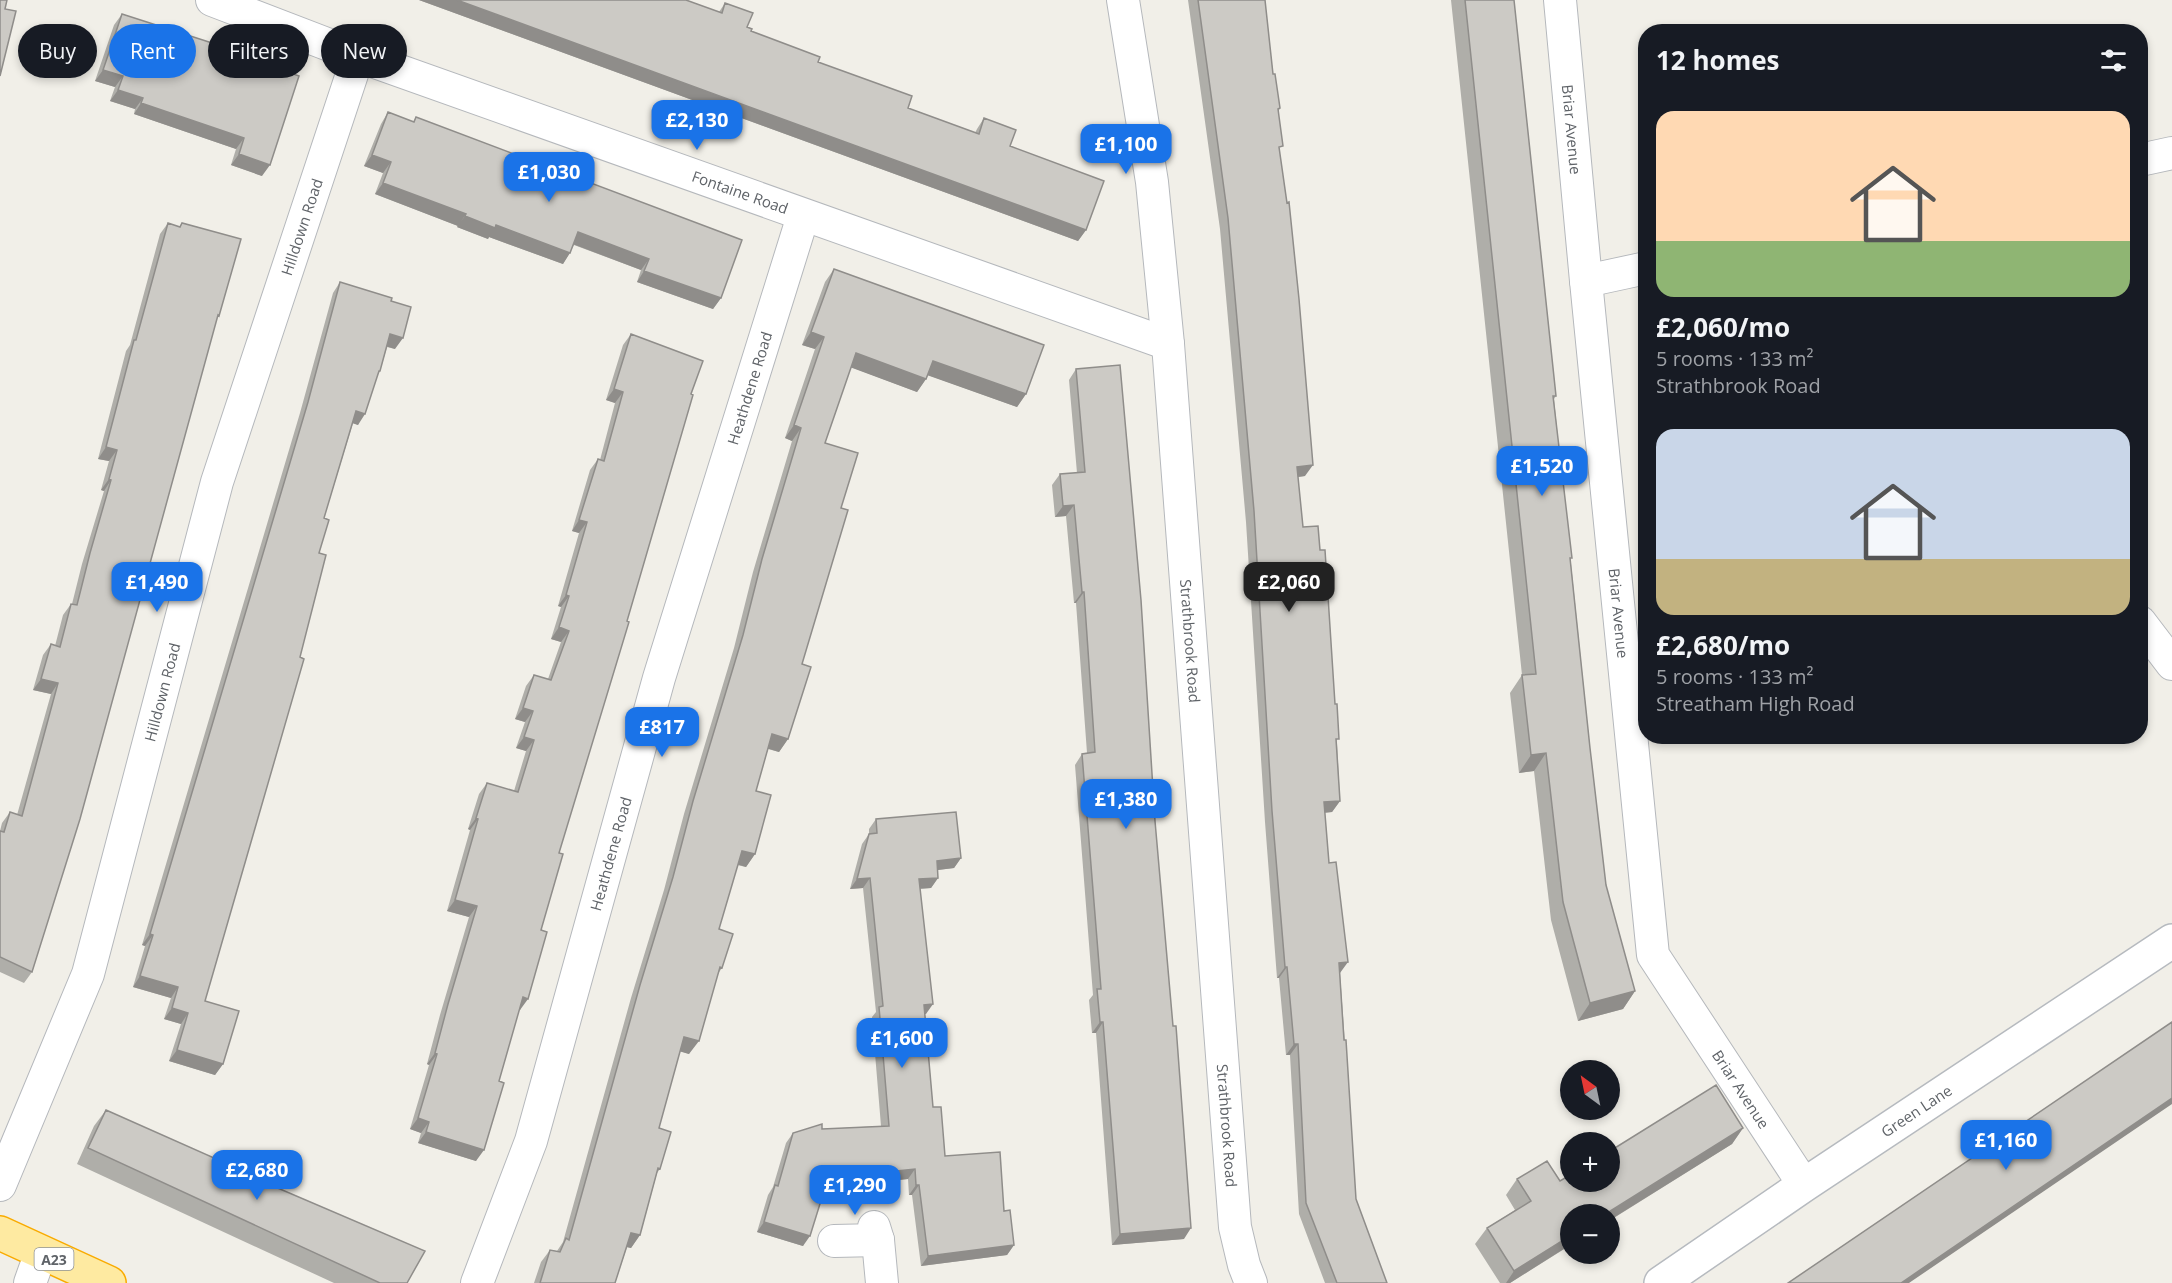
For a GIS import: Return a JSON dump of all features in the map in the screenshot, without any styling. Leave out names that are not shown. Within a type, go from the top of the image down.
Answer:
[{"type":"highway","name":"A23","points":[[0,1233],[109,1283]]},
{"type":"main road","name":"Green Lane","points":[[1661,1283],[1803,1185],[2172,941]]},
{"type":"street","name":"Fontaine Road","points":[[212,0],[321,42]]},
{"type":"street","name":"Strathbrook Road","points":[[1123,0],[1152,182],[1168,344],[1235,1227],[1251,1283]]},
{"type":"street","name":"Briar Avenue","points":[[1560,0],[1653,955],[1803,1185]]},
{"type":"street","name":"Fontaine Road","points":[[407,74],[1168,344]]},
{"type":"street","name":"Hilldown Road","points":[[0,1185],[88,974],[218,482],[351,78]]},
{"type":"street","points":[[2148,158],[2172,153]]},
{"type":"street","name":"Heathdene Road","points":[[477,1283],[531,1141],[659,678],[803,216]]},
{"type":"street","points":[[1586,281],[1638,270]]},
{"type":"street","points":[[2148,632],[2172,664]]},
{"type":"street","points":[[834,1241],[876,1233],[882,1283]]},
{"type":"street","points":[[30,1283],[41,1252]]},
{"type":"building","points":[[0,0],[7,0],[5,9],[16,11],[0,76]]},
{"type":"building","points":[[457,0],[686,0],[722,13],[725,3],[753,13],[747,27],[752,29],[751,31],[820,57],[818,62],[912,96],[908,108],[979,134],[984,118],[1016,130],[1010,146],[1104,181],[1086,230]]},
{"type":"building","points":[[1198,0],[1265,0],[1273,74],[1275,74],[1280,108],[1278,109],[1283,146],[1279,147],[1287,203],[1289,202],[1313,465],[1297,467],[1303,527],[1318,526],[1320,550],[1325,550],[1335,704],[1337,704],[1339,739],[1336,739],[1340,801],[1324,802],[1329,863],[1336,862],[1348,962],[1339,963],[1356,1199],[1387,1283],[1337,1283],[1306,1203],[1298,1044],[1294,1044],[1287,967],[1285,967],[1272,811],[1254,511],[1228,218]]},
{"type":"building","points":[[1465,0],[1514,0],[1556,396],[1553,396],[1606,885],[1635,991],[1590,1003],[1563,902],[1546,753],[1531,755],[1522,675],[1536,674]]},
{"type":"building","points":[[122,14],[153,24],[119,24]]},
{"type":"building","points":[[196,38],[208,42],[208,78],[298,78],[270,165],[239,154],[244,138],[141,103],[143,98],[118,90],[122,78],[196,78]]},
{"type":"building","points":[[109,52],[109,72],[103,70]]},
{"type":"building","points":[[388,112],[414,122],[416,117],[742,240],[721,298],[644,271],[649,259],[578,232],[570,253],[496,225],[495,228],[465,216],[466,214],[383,183],[391,162],[372,155]]},
{"type":"building","points":[[168,223],[180,227],[182,223],[241,239],[218,315],[80,819],[32,972],[0,957],[0,831],[4,832],[10,812],[22,816],[58,683],[41,679],[51,644],[60,647],[71,604],[77,605],[117,450],[106,447]]},
{"type":"building","points":[[834,269],[1044,345],[1026,394],[933,361],[926,379],[856,353],[825,443],[858,453],[841,508],[848,510],[802,664],[811,667],[788,739],[772,734],[756,791],[771,795],[755,854],[742,851],[719,929],[733,934],[722,968],[720,967],[699,1041],[684,1037],[659,1128],[671,1132],[660,1169],[658,1168],[640,1235],[631,1233],[615,1283],[540,1283],[550,1250],[560,1252],[566,1238],[569,1240],[801,428],[794,425],[824,337],[811,332]]},
{"type":"building","points":[[340,282],[392,298],[391,301],[411,307],[403,338],[390,334],[365,414],[356,411],[324,518],[329,520],[319,553],[326,555],[300,657],[304,659],[205,1001],[239,1011],[223,1064],[177,1050],[188,1013],[172,1008],[178,987],[140,976],[153,935],[150,934],[308,402]]},
{"type":"building","points":[[631,334],[703,361],[691,394],[693,395],[627,621],[629,622],[559,853],[563,854],[541,930],[547,932],[528,999],[523,997],[499,1081],[504,1083],[484,1150],[426,1132],[429,1122],[418,1118],[477,906],[455,900],[487,783],[518,792],[534,740],[524,737],[533,711],[523,708],[534,675],[551,680],[569,631],[559,627],[587,522],[579,520],[598,459],[604,461],[623,392],[614,389]]},
{"type":"building","points":[[1120,365],[1141,600],[1155,821],[1173,1026],[1176,1026],[1191,1228],[1120,1234],[1103,1022],[1100,1022],[1097,989],[1101,989],[1082,754],[1095,752],[1084,592],[1082,592],[1074,505],[1063,506],[1060,474],[1085,472],[1076,369]]},
{"type":"building","points":[[956,812],[961,858],[937,861],[938,878],[919,879],[933,1004],[924,1005],[933,1107],[941,1107],[945,1156],[1000,1152],[1004,1211],[1010,1210],[1014,1245],[928,1256],[915,1169],[828,1178],[810,1236],[764,1222],[775,1185],[778,1186],[793,1133],[822,1124],[822,1129],[889,1126],[879,1007],[883,1006],[870,878],[857,879],[869,834],[877,833],[876,819]]},
{"type":"building","points":[[2172,1022],[2172,1098],[1901,1283],[1788,1283]]},
{"type":"building","points":[[1716,1085],[1743,1128],[1620,1205],[1560,1204],[1560,1242],[1514,1271],[1487,1228],[1531,1201],[1517,1179],[1547,1161],[1560,1181],[1560,1192],[1620,1192],[1620,1145]]},
{"type":"building","points":[[106,1110],[239,1169],[238,1171],[425,1251],[407,1283],[380,1283],[88,1148]]}]
